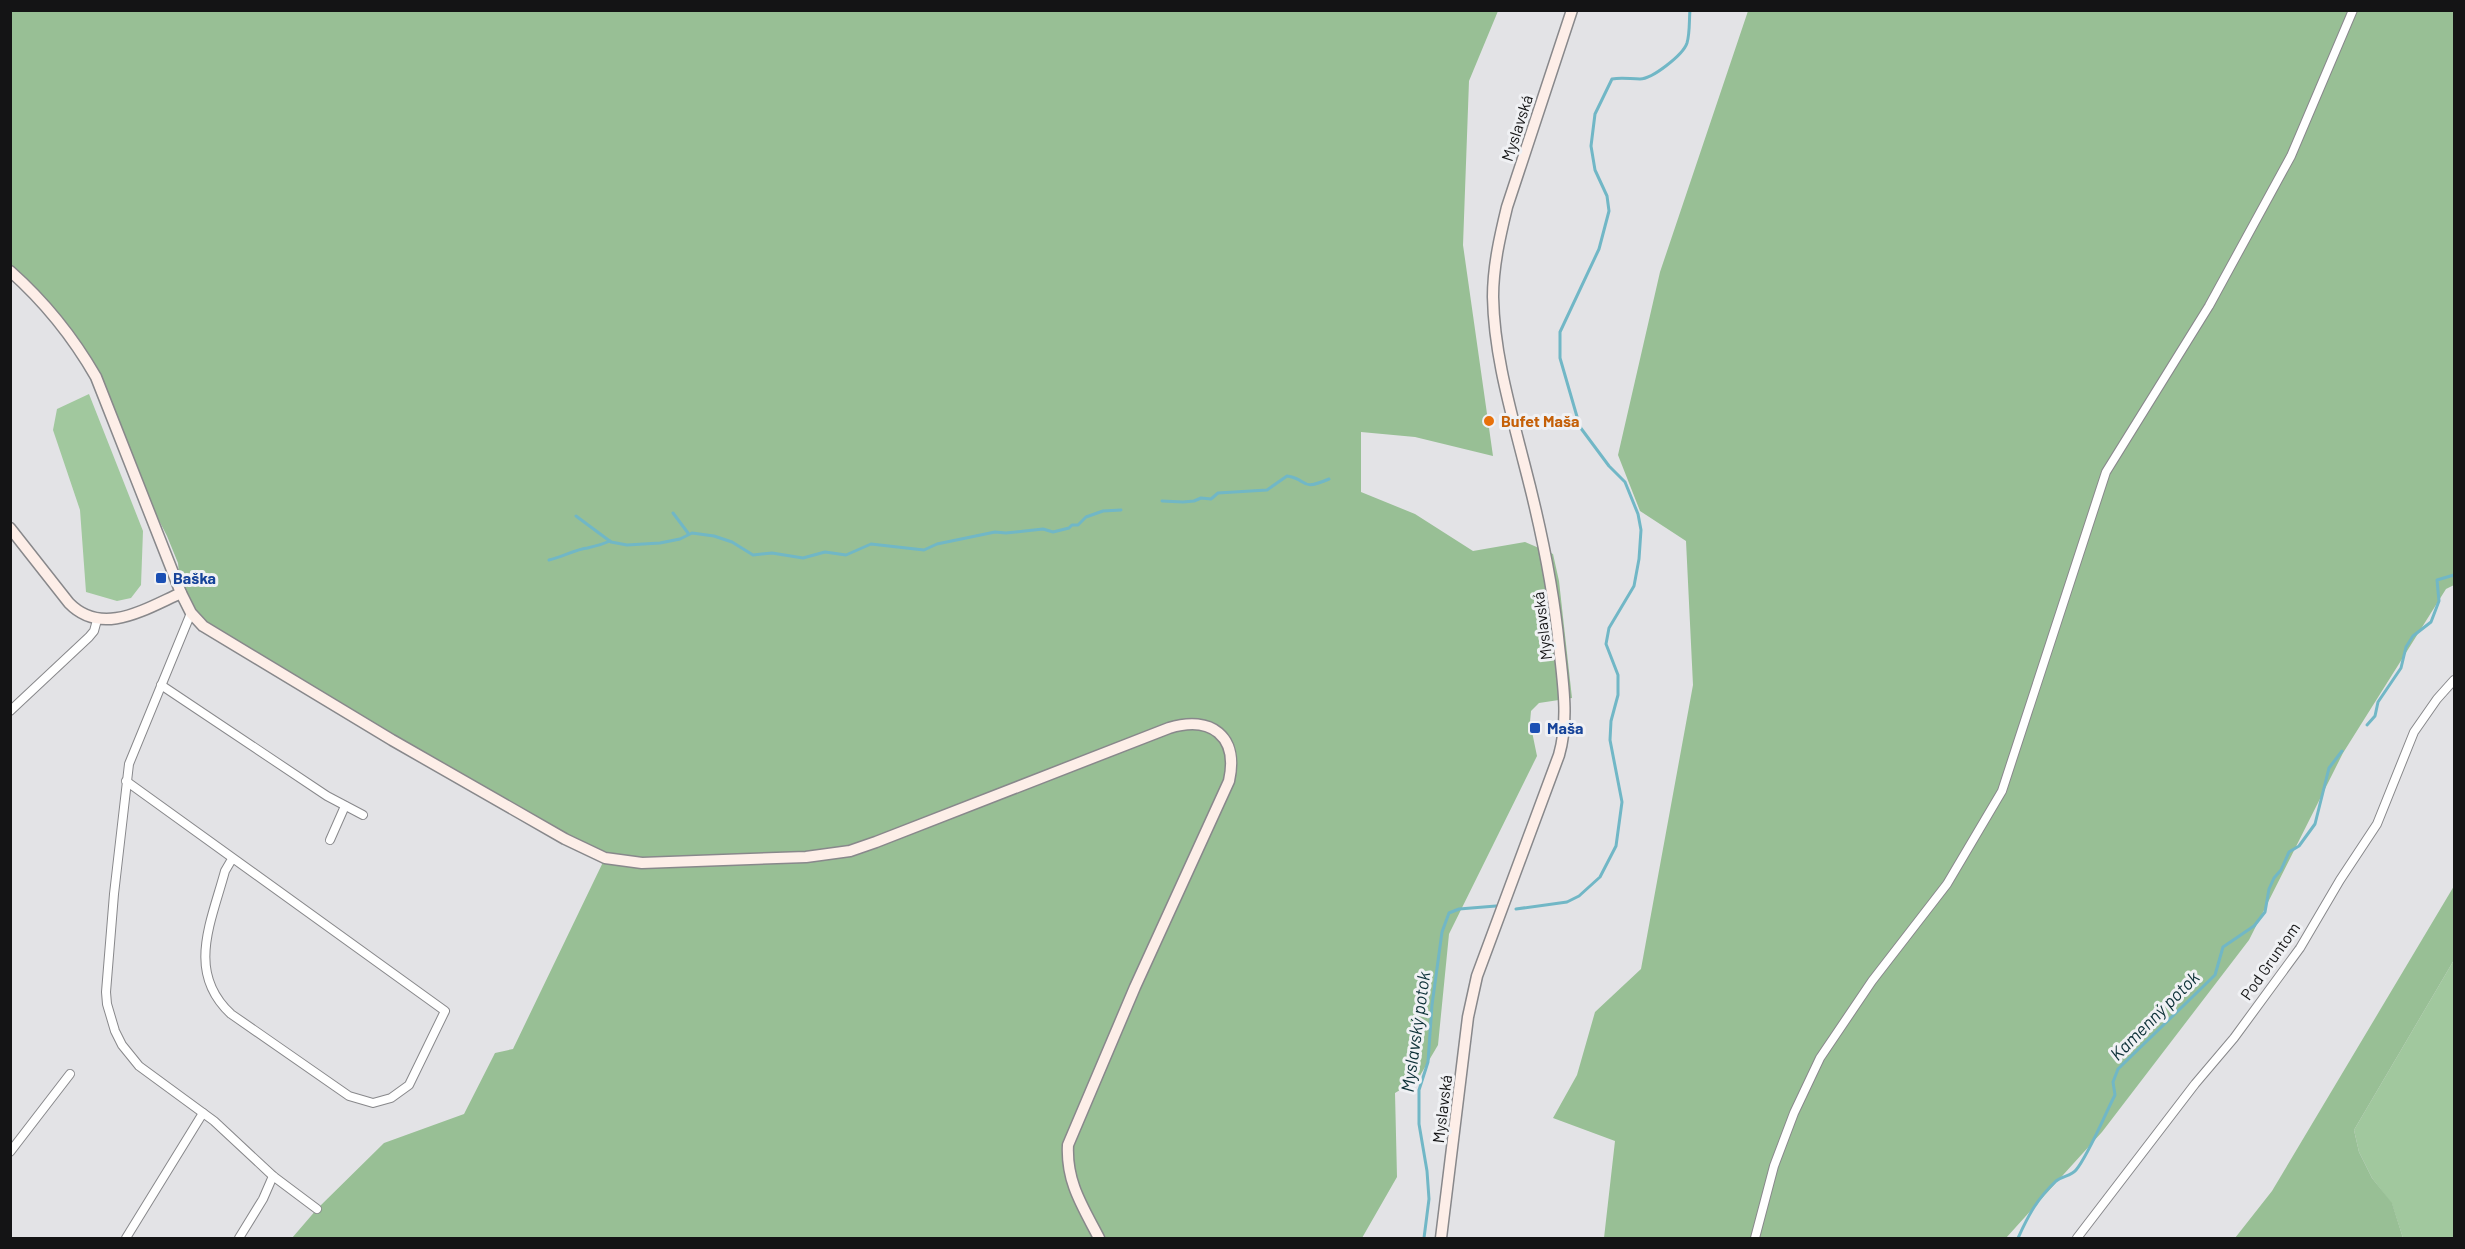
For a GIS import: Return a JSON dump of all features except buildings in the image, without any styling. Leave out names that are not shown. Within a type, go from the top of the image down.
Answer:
[{"type":"street","name":"Myslavská","points":[[1441,1239],[1468,1017],[1477,976],[1559,755],[1565,728],[1555,601],[1546,550],[1501,368],[1493,295],[1499,238],[1507,207],[1572,10]]},
{"type":"street","points":[[1755,1239],[1774,1166],[1794,1113],[1820,1058],[1872,981],[1947,884],[2002,791],[2106,472],[2209,306],[2291,156],[2353,10]]},
{"type":"street","points":[[10,271],[53,313],[96,377],[181,593],[192,613],[203,626],[392,740],[565,839],[594,853],[617,861],[642,863],[806,857],[850,851],[1169,728],[1195,723],[1216,730],[1226,741],[1231,753],[1232,768],[1229,781],[1131,998],[1068,1145],[1067,1163],[1070,1177],[1099,1239]]},
{"type":"street","points":[[10,528],[69,603],[82,614],[97,620],[121,618],[181,593]]},
{"type":"street","points":[[192,613],[129,764],[113,906],[107,1004],[115,1031],[129,1056],[151,1077],[203,1113],[273,1176],[317,1209]]},
{"type":"street","points":[[10,711],[89,637],[94,631],[97,620]]},
{"type":"street","name":"Pod Gruntom","points":[[2077,1239],[2195,1084],[2234,1038],[2300,948],[2340,880],[2377,824],[2414,732],[2437,699],[2454,680]]},
{"type":"street","points":[[161,685],[327,796],[363,815]]},
{"type":"street","points":[[126,781],[446,1011],[413,1079],[398,1094],[373,1103],[349,1096],[231,1014],[216,998],[207,979],[205,956],[222,882],[232,859]]},
{"type":"street","points":[[330,840],[345,806]]},
{"type":"street","points":[[10,1152],[70,1074]]},
{"type":"street","points":[[126,1239],[203,1113]]},
{"type":"street","points":[[239,1239],[263,1199],[273,1176]]},
{"type":"green space","points":[[10,11],[1498,11],[1469,81],[1463,245],[1493,456],[1415,437],[1361,432],[1361,492],[1415,514],[1473,551],[1525,542],[1553,554],[1559,581],[1572,698],[1539,703],[1531,711],[1530,722],[1537,756],[1449,934],[1438,1045],[1418,1079],[1395,1093],[1397,1177],[1362,1238],[292,1238],[317,1209],[384,1143],[464,1114],[495,1053],[513,1049],[605,858],[203,626],[181,593],[178,563],[167,536],[130,464],[83,355],[11,271]]},
{"type":"green space","points":[[1748,11],[2454,11],[2454,585],[2446,589],[2343,753],[2249,940],[2102,1132],[2006,1238],[1604,1238],[1615,1141],[1553,1118],[1577,1075],[1595,1012],[1641,969],[1693,685],[1686,541],[1640,511],[1618,455],[1660,272]]},
{"type":"green space","points":[[89,394],[143,531],[141,585],[131,598],[117,601],[86,592],[80,510],[53,430],[57,409]]},
{"type":"green space","points":[[2454,886],[2454,960],[2354,1130],[2359,1152],[2372,1178],[2392,1203],[2403,1238],[2235,1238],[2272,1191]]},
{"type":"green space","points":[[2454,960],[2454,1238],[2403,1238],[2392,1204],[2372,1178],[2359,1152],[2354,1130]]},
{"type":"waterway","name":"Myslavský potok","points":[[1516,909],[1567,902],[1579,896],[1600,877],[1616,846],[1622,802],[1610,740],[1611,721],[1618,695],[1618,675],[1606,644],[1609,628],[1634,586],[1641,530],[1638,514],[1625,482],[1609,466],[1580,427],[1560,358],[1560,332],[1599,249],[1609,211],[1607,196],[1595,170],[1591,146],[1595,114],[1612,79],[1645,78],[1659,71],[1680,54],[1688,39],[1690,10]]},
{"type":"waterway","points":[[1162,501],[1194,501],[1201,498],[1211,499],[1218,493],[1267,490],[1287,476],[1308,485],[1329,479]]},
{"type":"waterway","points":[[576,516],[611,542],[627,545],[660,543],[680,539],[692,533],[714,536],[732,542],[753,555],[772,553],[803,558],[825,552],[846,555],[871,544],[924,550],[937,544],[995,532],[1043,529],[1053,532],[1078,525],[1086,517],[1103,511],[1121,510]]},
{"type":"waterway","points":[[673,513],[688,533]]},
{"type":"waterway","points":[[549,560],[610,541]]},
{"type":"waterway","name":"Kamenný potok","points":[[2367,725],[2375,716],[2378,702],[2401,668],[2406,647],[2413,636],[2431,622],[2439,601],[2437,580],[2454,575]]},
{"type":"waterway","name":"Kamenný potok","points":[[2018,1238],[2030,1214],[2044,1194],[2056,1181],[2074,1172],[2081,1163],[2115,1095],[2113,1082],[2118,1069],[2215,975],[2223,947],[2254,926],[2265,912],[2269,889],[2274,878],[2281,870],[2289,852],[2299,846],[2315,824],[2329,768],[2342,751]]},
{"type":"waterway","name":"Myslavský potok","points":[[1424,1238],[1429,1199],[1419,1124],[1419,1090],[1428,1062],[1432,1005],[1442,932],[1449,913],[1459,909],[1496,906]]},
{"type":"place","name":"Bufet Maša","points":[[1489,421]]},
{"type":"place","name":"Baška","points":[[161,578]]},
{"type":"place","name":"Maša","points":[[1535,728]]}]
